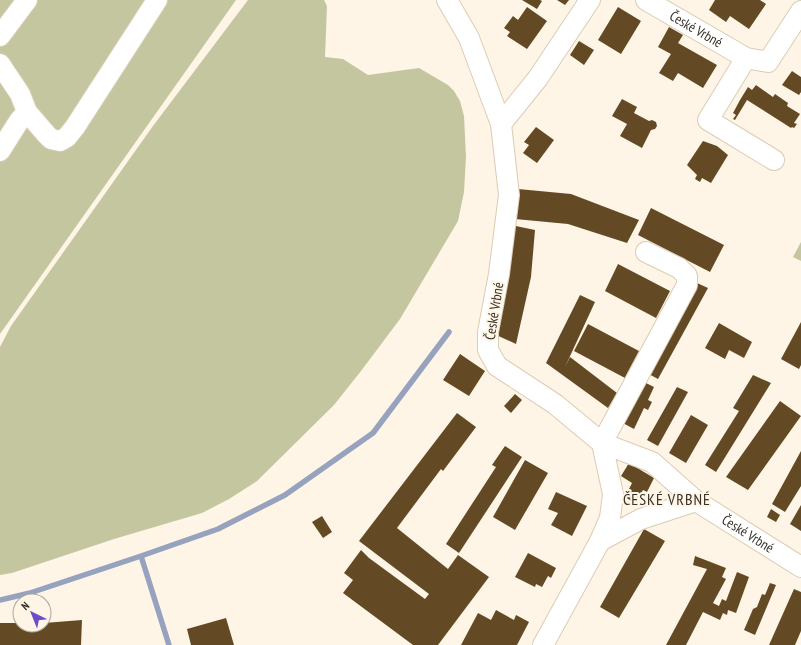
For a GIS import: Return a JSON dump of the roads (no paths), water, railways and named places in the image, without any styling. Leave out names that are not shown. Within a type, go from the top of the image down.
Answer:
[{"type":"street","points":[[0,36],[27,0]]},
{"type":"street","points":[[0,64],[20,94],[27,112],[51,139],[60,141],[67,137],[75,127],[157,0]]},
{"type":"street","name":"České Vrbné","points":[[447,0],[469,38],[501,124],[509,195],[500,274],[488,332],[488,350],[497,366],[555,404],[602,443],[652,462],[696,501],[801,567]]},
{"type":"street","points":[[501,124],[538,78],[590,0]]},
{"type":"street","name":"České Vrbné","points":[[646,0],[746,58],[768,62],[801,11]]},
{"type":"street","points":[[746,58],[708,120],[774,160]]},
{"type":"street","points":[[0,151],[19,121],[27,112]]},
{"type":"street","points":[[543,645],[600,541],[610,518],[613,494],[602,443],[688,285],[687,276],[679,268],[646,252]]},
{"type":"street","points":[[600,541],[641,519],[696,501]]},
{"type":"waterway","points":[[0,600],[30,593],[218,529],[285,495],[373,433],[449,332]]},
{"type":"waterway","points":[[141,556],[169,645]]},
{"type":"district","name":"ČESKÉ VRBNÉ","points":[[667,499]]}]
